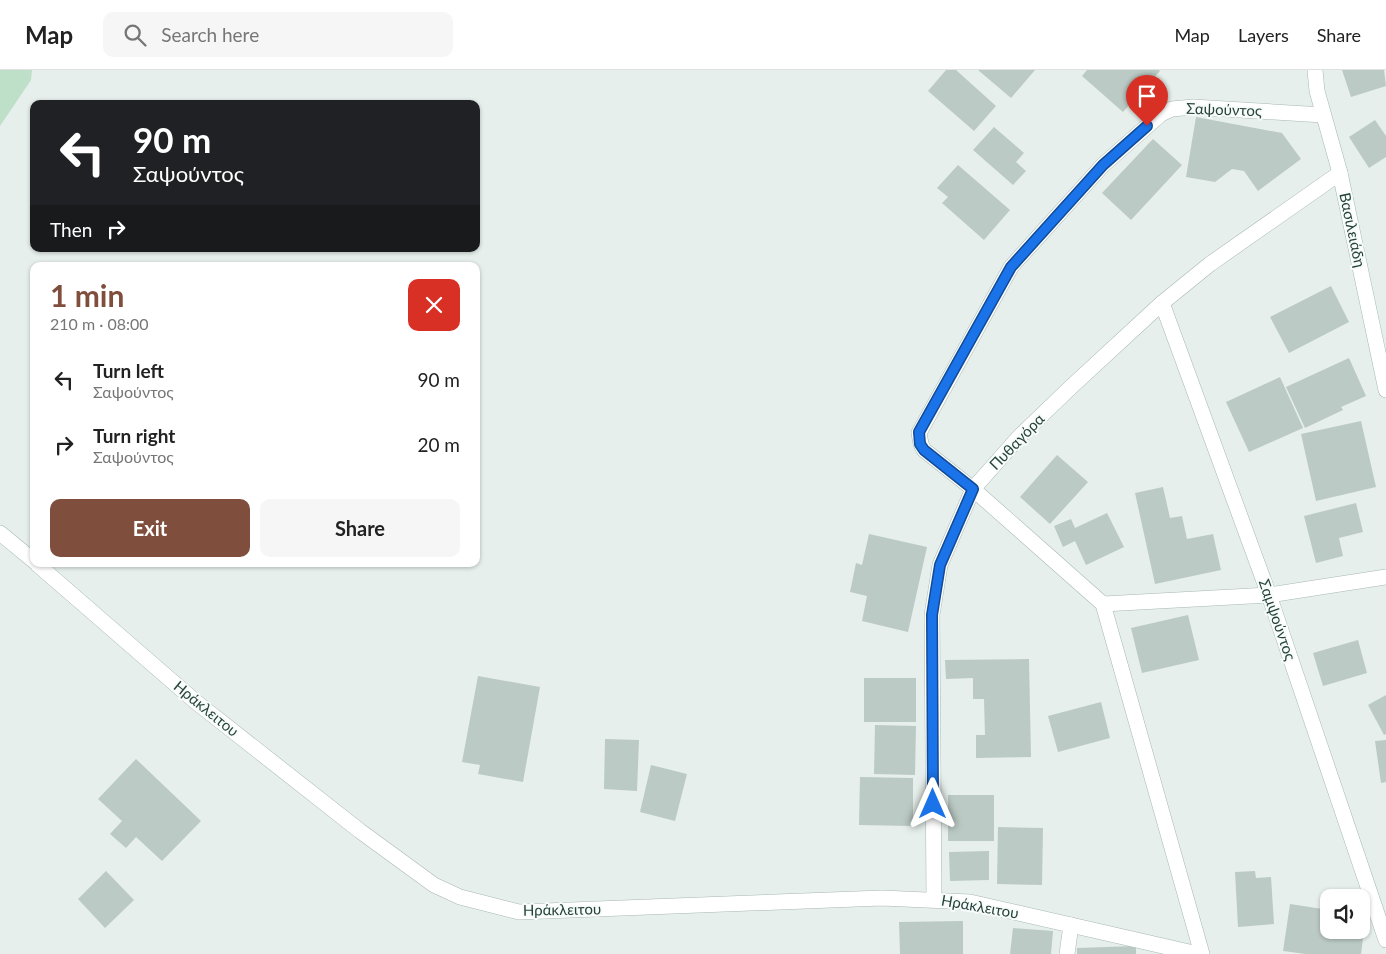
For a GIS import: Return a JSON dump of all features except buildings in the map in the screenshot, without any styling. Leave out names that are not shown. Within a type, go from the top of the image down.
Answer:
[{"type":"street","name":"Βασιλειάδη","points":[[1315,70],[1317,90],[1340,173],[1386,390]]},
{"type":"street","name":"Σαψούντος","points":[[1103,604],[973,489],[924,450],[920,444],[919,432],[1003,279],[1103,165],[1161,114],[1172,109],[1193,107],[1324,114]]},
{"type":"street","name":"Πυθαγόρα","points":[[934,899],[932,615],[940,565],[973,489],[1039,418],[1162,303],[1210,264],[1340,173]]},
{"type":"street","name":"Σαμψούντος","points":[[1162,303],[1269,595],[1386,940]]},
{"type":"street","points":[[0,533],[30,558]]},
{"type":"street","name":"Ηράκλειτου","points":[[40,567],[196,702],[360,831],[434,885],[460,897],[519,912],[882,898],[934,899],[970,902],[1200,954]]},
{"type":"street","points":[[1200,954],[1103,604],[1269,595],[1386,577]]},
{"type":"street","points":[[1067,954],[1071,925]]},
{"type":"green space","points":[[0,70],[32,70],[31,80],[0,126]]},
{"type":"route","points":[[933,804],[932,615],[936,581],[940,565],[973,489],[924,450],[920,444],[919,432],[1011,267],[1103,165],[1147,126]]}]
